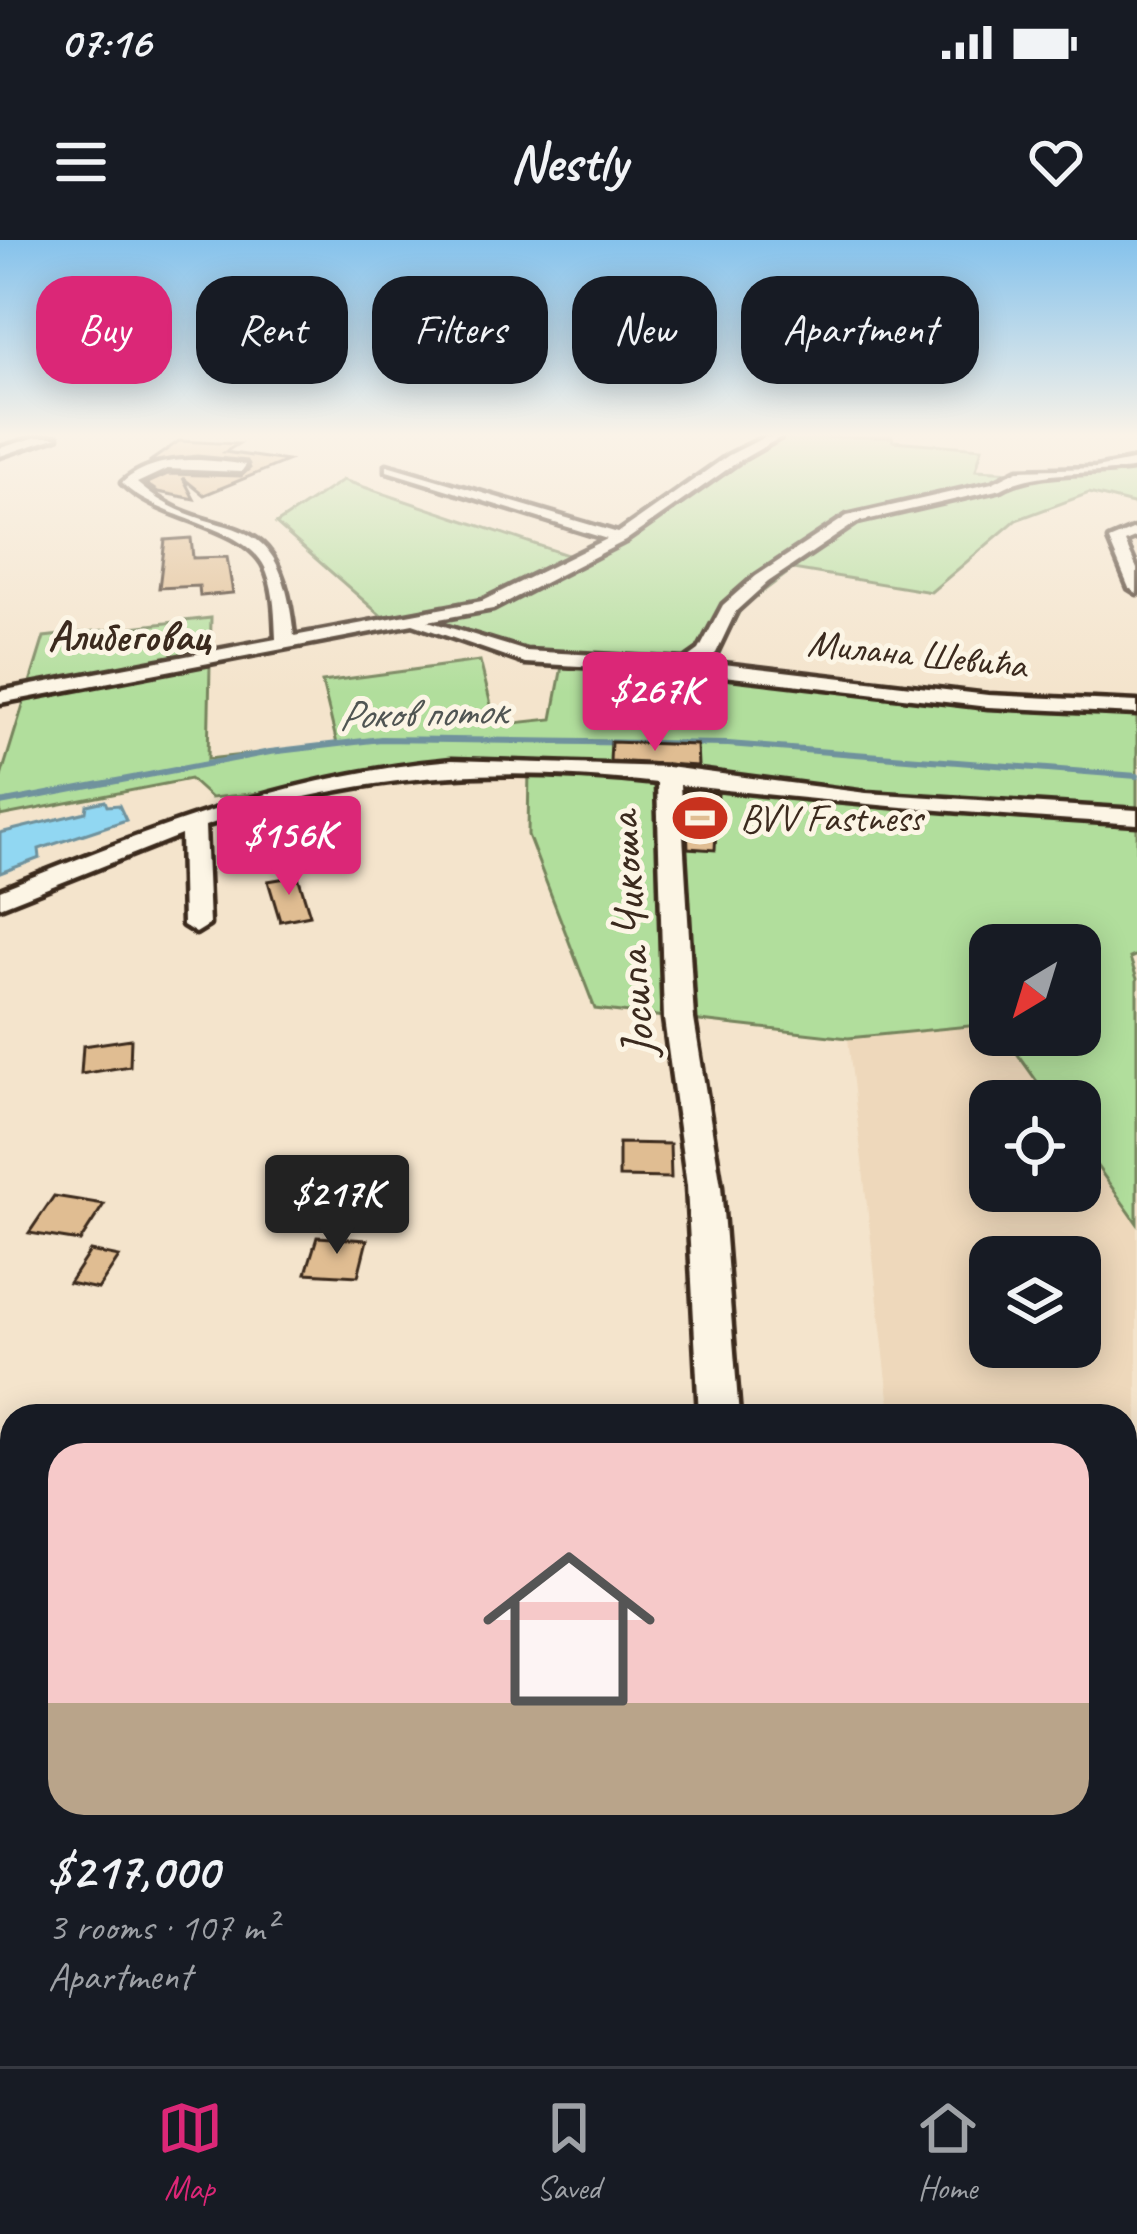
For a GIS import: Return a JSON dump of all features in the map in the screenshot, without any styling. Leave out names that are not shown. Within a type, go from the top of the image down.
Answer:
[{"type":"street","points":[[201,522],[242,536],[273,563],[286,645]]},
{"type":"street","points":[[569,522],[620,538]]},
{"type":"street","points":[[0,698],[487,604],[642,522]]},
{"type":"street","points":[[689,666],[707,653],[729,609],[762,579],[847,522]]},
{"type":"street","points":[[1137,532],[1117,540],[1137,587]]},
{"type":"street","name":"Милана Шевића","points":[[409,622],[525,657],[689,666],[988,701],[1137,708]]},
{"type":"street","name":"Јосипа Чикоша","points":[[0,899],[155,835],[330,783],[499,766],[668,775],[679,1019],[704,1186],[718,1404]]},
{"type":"street","points":[[668,775],[829,797],[1137,818]]},
{"type":"street","points":[[193,825],[196,925]]},
{"type":"shaded area","points":[[969,1026],[969,1056],[1019,1056],[1036,1080],[969,1080],[969,1212],[1101,1212],[1101,1172],[1137,1223],[1137,1404],[890,1404],[848,1038]]},
{"type":"green space","points":[[469,522],[576,558],[634,522],[1013,522],[931,592],[793,569],[742,607],[710,667],[1137,711],[1137,955],[1130,958],[1137,979],[1137,1223],[1101,1172],[1101,1080],[1036,1080],[1019,1056],[1101,1056],[1101,924],[969,924],[969,1026],[848,1038],[595,1009],[528,835],[529,767],[211,798],[190,779],[0,816],[0,780],[44,637],[211,618],[208,759],[337,744],[322,682],[480,661],[496,725],[552,719],[563,661],[498,655],[419,622],[387,621],[276,524]]},
{"type":"water","points":[[105,801],[107,806],[119,805],[126,820],[39,849],[40,858],[0,873],[0,833],[86,812],[87,805]]},
{"type":"building","points":[[191,538],[193,558],[227,557],[233,593],[200,596],[199,586],[159,588],[165,540]]},
{"type":"building","points":[[611,742],[697,745],[698,766],[610,761]]},
{"type":"building","points":[[685,790],[718,794],[715,850],[688,848]]},
{"type":"building","points":[[298,876],[310,915],[280,921],[268,881]]},
{"type":"building","points":[[131,1039],[130,1066],[81,1074],[83,1046]]},
{"type":"building","points":[[619,1143],[670,1144],[671,1178],[619,1177]]},
{"type":"building","points":[[54,1196],[104,1204],[80,1241],[29,1233]]},
{"type":"building","points":[[317,1237],[367,1240],[358,1276],[306,1273]]},
{"type":"building","points":[[90,1251],[119,1257],[98,1289],[69,1283]]},
{"type":"waterway","name":"Роков поток","points":[[0,803],[270,752],[381,739],[728,744],[1137,776]]},
{"type":"place","name":"BVV Fastness","points":[[700,818]]},
{"type":"district","name":"Алибеговац","points":[[129,636]]}]
